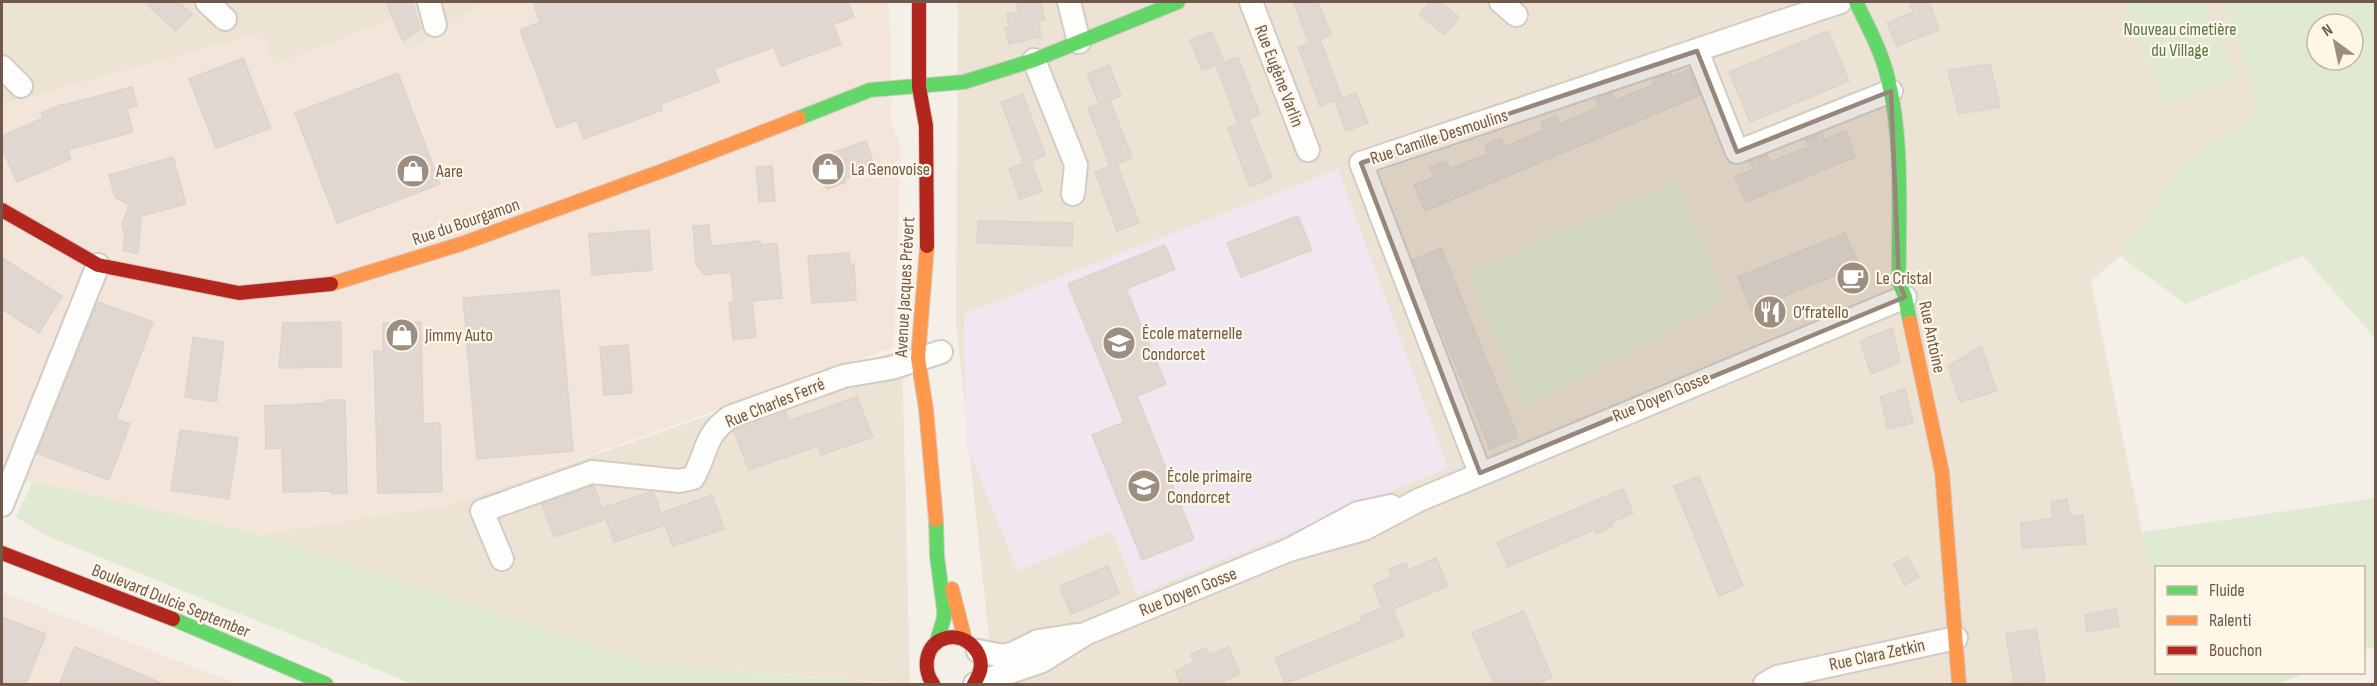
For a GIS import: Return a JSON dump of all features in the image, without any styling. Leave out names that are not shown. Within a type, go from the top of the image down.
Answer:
[{"type":"street","points":[[207,2],[225,18]]},
{"type":"street","points":[[429,2],[435,25]]},
{"type":"street","name":"Avenue Jacques Prévert","points":[[919,2],[919,87],[926,126],[927,256],[918,358],[934,483],[940,593],[945,618],[925,667],[927,676],[933,684]]},
{"type":"street","points":[[1069,2],[1079,42]]},
{"type":"street","points":[[1073,194],[1076,165],[1035,60],[1178,2]]},
{"type":"street","name":"Rue Eugène Varlin","points":[[1251,2],[1308,150]]},
{"type":"street","name":"Rue Camille Desmoulins","points":[[1480,473],[1361,163],[1840,2]]},
{"type":"street","name":"Rue Antoine","points":[[1856,2],[1878,49],[1891,90],[1895,138],[1899,282],[1905,297],[1942,472],[1959,684]]},
{"type":"street","points":[[1697,51],[1737,152],[1891,90]]},
{"type":"street","name":"Rue du Bourgamon","points":[[2,210],[98,265],[239,293],[350,280],[460,244],[670,168],[870,90],[964,82],[1035,60]]},
{"type":"street","points":[[2,67],[21,86]]},
{"type":"street","name":"Avenue Jacques Prévert","points":[[938,116],[939,266]]},
{"type":"street","points":[[2,506],[98,265]]},
{"type":"street","name":"Rue Doyen Gosse","points":[[974,684],[1042,661],[1087,633],[1289,550],[1358,513],[1419,500],[1905,297]]},
{"type":"street","name":"Rue Charles Ferré","points":[[502,559],[482,511],[592,472],[679,481],[693,478],[700,466],[707,441],[717,426],[730,417],[844,376],[891,368],[941,352]]},
{"type":"street","points":[[943,439],[945,519],[950,579],[982,668],[974,684]]},
{"type":"street","name":"Boulevard Dulcie September","points":[[2,553],[193,627],[326,684]]},
{"type":"street","name":"Rue Doyen Gosse","points":[[972,645],[1003,656],[1038,641],[1087,633]]},
{"type":"street","points":[[936,644],[950,637],[972,645]]},
{"type":"street","name":"Rue Clara Zetkin","points":[[1765,684],[1777,677],[1956,638]]},
{"type":"highlighted area","points":[[1697,51],[1737,152],[1891,91],[1899,282],[1905,297],[1480,473],[1361,163]]},
{"type":"shaded area","points":[[2,2],[486,2],[406,52],[392,20],[274,65],[261,33],[2,105]]},
{"type":"shaded area","points":[[486,2],[889,2],[892,126],[901,147],[894,347],[452,504],[260,534],[2,475],[2,105],[261,33],[274,65],[393,20],[407,52]]},
{"type":"shaded area","points":[[958,2],[2222,2],[2252,80],[2257,114],[2182,165],[2120,256],[2091,281],[2155,589],[2155,674],[2176,674],[2179,684],[984,684],[992,669],[956,321]]},
{"type":"shaded area","points":[[1338,169],[1448,468],[1137,595],[1112,531],[1018,571],[966,445],[964,314]]},
{"type":"shaded area","points":[[902,349],[910,684],[652,665],[260,534],[452,504]]},
{"type":"shaded area","points":[[2,592],[237,684],[2,684]]},
{"type":"green space","name":"Nouveau cimetière du Village","points":[[2124,2],[2206,2],[2237,78],[2166,105]]},
{"type":"green space","points":[[2222,2],[2375,2],[2375,338],[2303,256],[2185,304],[2120,256],[2182,165],[2257,114],[2252,80]]},
{"type":"green space","points":[[1677,182],[1725,300],[1524,407],[1467,273]]},
{"type":"green space","points":[[33,481],[260,534],[652,665],[903,684],[413,684],[45,535],[16,517]]},
{"type":"green space","points":[[2375,498],[2375,646],[2365,650],[2365,566],[2155,566],[2155,590],[2142,532]]},
{"type":"green space","points":[[2176,674],[2304,674],[2277,684],[2178,684]]},
{"type":"building","points":[[144,2],[178,2],[192,14],[176,31]]},
{"type":"building","points":[[386,2],[412,2],[420,29],[403,41]]},
{"type":"building","points":[[533,2],[848,2],[854,17],[833,24],[841,44],[781,66],[774,47],[714,69],[719,82],[661,104],[662,110],[584,139],[577,120],[557,128],[520,30],[540,22]]},
{"type":"building","points":[[1016,2],[1041,2],[1045,20],[1039,21],[1041,37],[1009,44],[1005,27],[1009,27],[1007,14],[1018,12]]},
{"type":"building","points":[[1294,2],[1318,2],[1331,35],[1320,39],[1342,98],[1320,106],[1298,47],[1312,42],[1309,43]]},
{"type":"building","points":[[1430,2],[1440,2],[1459,17],[1444,35],[1419,14]]},
{"type":"building","points":[[1909,2],[1929,2],[1939,30],[1897,46],[1887,23],[1913,12]]},
{"type":"building","points":[[1828,31],[1849,81],[1750,122],[1729,72]]},
{"type":"building","points":[[1212,32],[1224,62],[1238,57],[1260,115],[1249,119],[1272,178],[1250,187],[1228,128],[1238,124],[1216,65],[1202,70],[1190,40]]},
{"type":"building","points":[[243,58],[271,128],[216,148],[189,79]]},
{"type":"building","points":[[1990,64],[2000,107],[1959,114],[1948,70]]},
{"type":"building","points":[[1109,65],[1121,96],[1099,104],[1087,74]]},
{"type":"building","points":[[1690,69],[1700,95],[1425,211],[1414,185],[1434,177],[1430,167],[1446,161],[1450,169],[1488,154],[1485,145],[1501,138],[1505,147],[1544,130],[1541,122],[1556,116],[1560,124],[1599,107],[1596,99],[1612,93],[1616,100],[1655,84],[1653,79],[1670,73],[1672,77]]},
{"type":"building","points":[[398,73],[440,184],[337,223],[295,113]]},
{"type":"building","points":[[132,87],[137,106],[127,109],[133,132],[68,150],[71,159],[17,182],[2,148],[2,136],[43,118],[41,113],[63,104]]},
{"type":"building","points":[[1356,93],[1368,123],[1346,131],[1335,101]]},
{"type":"building","points":[[1023,94],[1045,155],[1031,161],[1042,191],[1020,199],[1009,169],[1024,163],[1001,102]]},
{"type":"building","points":[[1110,100],[1132,158],[1117,164],[1139,223],[1117,231],[1095,172],[1110,166],[1088,108]]},
{"type":"building","points":[[1846,131],[1855,157],[1746,202],[1735,177],[1754,169],[1750,161],[1767,155],[1770,162],[1809,147],[1805,140],[1822,133],[1824,140]]},
{"type":"building","points":[[866,141],[875,168],[845,179],[846,182],[828,189],[820,182],[814,164],[832,157],[831,153]]},
{"type":"building","points":[[173,157],[186,204],[141,216],[138,254],[123,250],[125,237],[122,225],[129,205],[115,197],[109,175]]},
{"type":"building","points":[[772,166],[775,201],[759,202],[756,167]]},
{"type":"building","points":[[1298,216],[1312,250],[1241,277],[1227,243]]},
{"type":"building","points":[[978,221],[1073,223],[1072,246],[977,243]]},
{"type":"building","points":[[709,225],[711,246],[760,241],[761,245],[777,243],[782,298],[752,301],[756,337],[733,340],[729,303],[734,302],[731,272],[705,275],[696,264],[693,226]]},
{"type":"building","points":[[649,230],[652,270],[592,275],[589,234]]},
{"type":"building","points":[[1845,233],[1859,265],[1751,310],[1738,277]]},
{"type":"building","points":[[1165,245],[1175,269],[1126,289],[1166,384],[1137,396],[1194,539],[1142,560],[1092,435],[1124,422],[1068,284]]},
{"type":"building","points":[[1441,248],[1518,437],[1490,449],[1413,260]]},
{"type":"building","points":[[849,253],[850,264],[854,264],[856,300],[812,303],[808,256]]},
{"type":"building","points":[[2,258],[62,296],[39,333],[2,309]]},
{"type":"building","points":[[559,290],[573,451],[477,459],[463,298]]},
{"type":"building","points":[[98,302],[153,322],[116,419],[130,424],[109,480],[37,453]]},
{"type":"building","points":[[341,322],[341,367],[279,368],[283,323]]},
{"type":"building","points":[[421,322],[423,424],[440,423],[442,492],[378,493],[374,351],[383,351],[383,323]]},
{"type":"building","points":[[1892,328],[1900,362],[1871,374],[1860,341]]},
{"type":"building","points":[[193,337],[224,342],[216,402],[185,397]]},
{"type":"building","points":[[628,345],[632,393],[604,395],[600,347]]},
{"type":"building","points":[[1981,346],[1997,391],[1960,402],[1948,366]]},
{"type":"building","points":[[1905,389],[1913,423],[1888,429],[1880,397]]},
{"type":"building","points":[[857,397],[873,437],[821,455],[818,446],[749,470],[734,431],[786,412],[789,421]]},
{"type":"building","points":[[326,400],[345,400],[347,493],[283,492],[282,448],[266,449],[265,406],[326,403]]},
{"type":"building","points":[[180,430],[238,438],[229,499],[171,490]]},
{"type":"building","points":[[1699,476],[1743,586],[1719,596],[1674,486]]},
{"type":"building","points":[[594,486],[602,508],[653,492],[661,513],[712,495],[724,529],[673,546],[665,525],[614,542],[606,519],[554,537],[542,504]]},
{"type":"building","points":[[1623,489],[1633,513],[1611,523],[1612,527],[1596,534],[1594,530],[1508,567],[1497,542]]},
{"type":"building","points":[[2067,499],[2070,516],[2083,515],[2086,544],[2022,548],[2021,523],[2053,518],[2051,502]]},
{"type":"building","points":[[1907,557],[1919,577],[1905,585],[1893,564]]},
{"type":"building","points":[[1436,558],[1448,586],[1393,609],[1404,636],[1285,684],[1275,658],[1362,621],[1360,617],[1382,608],[1373,585],[1392,577],[1389,569],[1406,563],[1408,570]]},
{"type":"building","points":[[1108,566],[1119,594],[1071,614],[1060,586]]},
{"type":"building","points":[[2116,609],[2119,626],[2087,632],[2085,615]]},
{"type":"building","points":[[1524,611],[1552,677],[1536,684],[1494,684],[1472,633]]},
{"type":"building","points":[[2,617],[46,634],[26,684],[2,684]]},
{"type":"building","points":[[2036,629],[2045,681],[2014,684],[2006,634]]},
{"type":"building","points":[[75,647],[124,667],[163,684],[59,684]]},
{"type":"building","points":[[1229,647],[1240,674],[1216,684],[1181,684],[1175,671],[1194,662],[1191,654],[1206,648],[1209,655]]},
{"type":"traffic: fast","points":[[799,118],[870,90],[964,82],[1034,60],[1178,2]]},
{"type":"traffic: fast","points":[[1856,2],[1882,59],[1893,104],[1899,180],[1899,282],[1905,297],[1910,322]]},
{"type":"traffic: fast","points":[[936,520],[937,556],[944,610],[944,618],[936,644]]},
{"type":"traffic: fast","points":[[173,619],[326,684]]},
{"type":"traffic: slow","points":[[331,284],[461,244],[799,118]]},
{"type":"traffic: slow","points":[[927,246],[918,358],[926,409],[936,520]]},
{"type":"traffic: slow","points":[[1910,322],[1942,472],[1959,684]]},
{"type":"traffic: slow","points":[[952,589],[965,640]]},
{"type":"traffic: jam","points":[[919,2],[919,87],[926,126],[927,246]]},
{"type":"traffic: jam","points":[[2,210],[98,265],[239,293],[331,284]]},
{"type":"traffic: jam","points":[[2,553],[173,619]]},
{"type":"traffic: jam","points":[[933,684],[927,671],[930,651],[939,641],[953,637],[966,641],[979,657],[980,671],[974,684]]},
{"type":"place","name":"La Genovoise","points":[[828,169]]},
{"type":"place","name":"Aare","points":[[413,171]]},
{"type":"place","name":"Le Cristal","points":[[1853,278]]},
{"type":"place","name":"O’fratello","points":[[1770,312]]},
{"type":"place","name":"Jimmy Auto","points":[[402,335]]},
{"type":"place","name":"École maternelle Condorcet","points":[[1119,343]]},
{"type":"place","name":"École primaire Condorcet","points":[[1144,486]]}]
